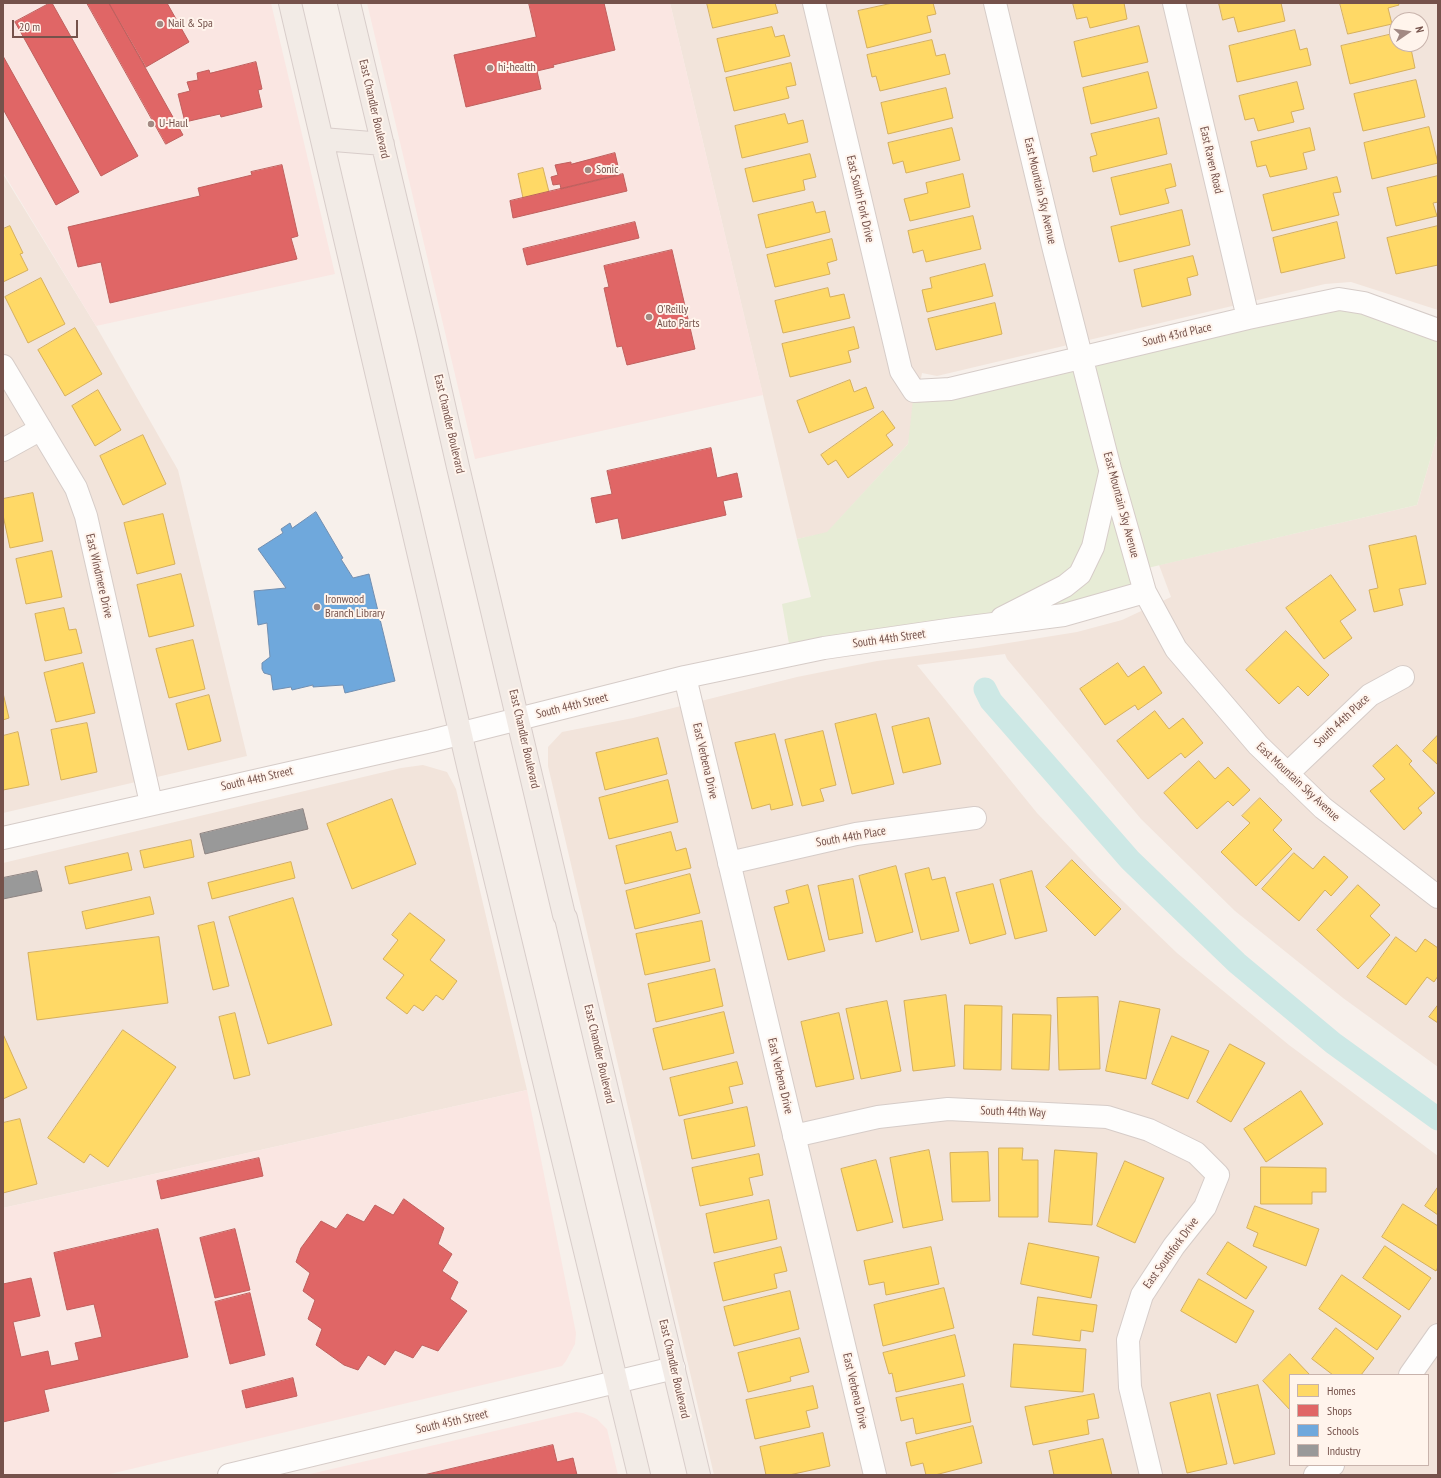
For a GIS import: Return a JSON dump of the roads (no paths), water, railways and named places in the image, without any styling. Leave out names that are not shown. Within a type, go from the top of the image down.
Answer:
[{"type":"main road","points":[[290,3],[557,1139],[639,1475]]},
{"type":"main road","name":"East Chandler Boulevard","points":[[349,3],[519,719],[564,916],[699,1475]]},
{"type":"main road","points":[[322,139],[383,144]]},
{"type":"street","name":"East South Fork Drive","points":[[814,3],[901,371],[914,391]]},
{"type":"street","name":"East Mountain Sky Avenue","points":[[995,3],[1054,250],[1110,469],[1145,592],[1176,649],[1258,745],[1323,808],[1438,897]]},
{"type":"street","name":"East Raven Road","points":[[1174,3],[1248,318]]},
{"type":"street","name":"South 43rd Place","points":[[914,391],[950,388],[1248,318],[1339,299],[1364,303],[1438,330]]},
{"type":"street","name":"East Windmere Drive","points":[[3,366],[76,488],[86,516],[151,803]]},
{"type":"street","points":[[3,450],[41,429]]},
{"type":"street","points":[[984,626],[1065,586],[1080,574],[1093,547],[1110,469]]},
{"type":"street","name":"South 44th Street","points":[[3,838],[461,733],[686,677],[824,648],[1064,616],[1145,592]]},
{"type":"street","name":"East Verbena Drive","points":[[686,677],[874,1475]]},
{"type":"street","name":"South 44th Place","points":[[1287,774],[1370,695],[1403,677]]},
{"type":"street","name":"South 44th Place","points":[[729,863],[856,834],[975,818]]},
{"type":"street","name":"South 44th Way","points":[[794,1136],[878,1117],[948,1109],[1107,1117],[1149,1130],[1196,1153],[1218,1175]]},
{"type":"street","name":"East Southfork Drive","points":[[1151,1475],[1130,1387],[1128,1340],[1142,1295],[1174,1246],[1205,1207],[1218,1175]]},
{"type":"street","points":[[1411,1374],[1438,1335]]},
{"type":"street","name":"South 45th Street","points":[[229,1475],[674,1368]]},
{"type":"street","points":[[1315,1475],[1331,1466]]},
{"type":"waterway","points":[[985,689],[991,701],[1130,860],[1237,963],[1333,1043],[1438,1119]]},
{"type":"place","name":"Nail & Spa","points":[[160,24]]},
{"type":"place","name":"hi-health","points":[[490,68]]},
{"type":"place","name":"U-Haul","points":[[151,124]]},
{"type":"place","name":"Sonic","points":[[588,170]]},
{"type":"place","name":"O'Reilly Auto Parts","points":[[649,317]]},
{"type":"place","name":"Ironwood Branch Library","points":[[317,607]]}]
